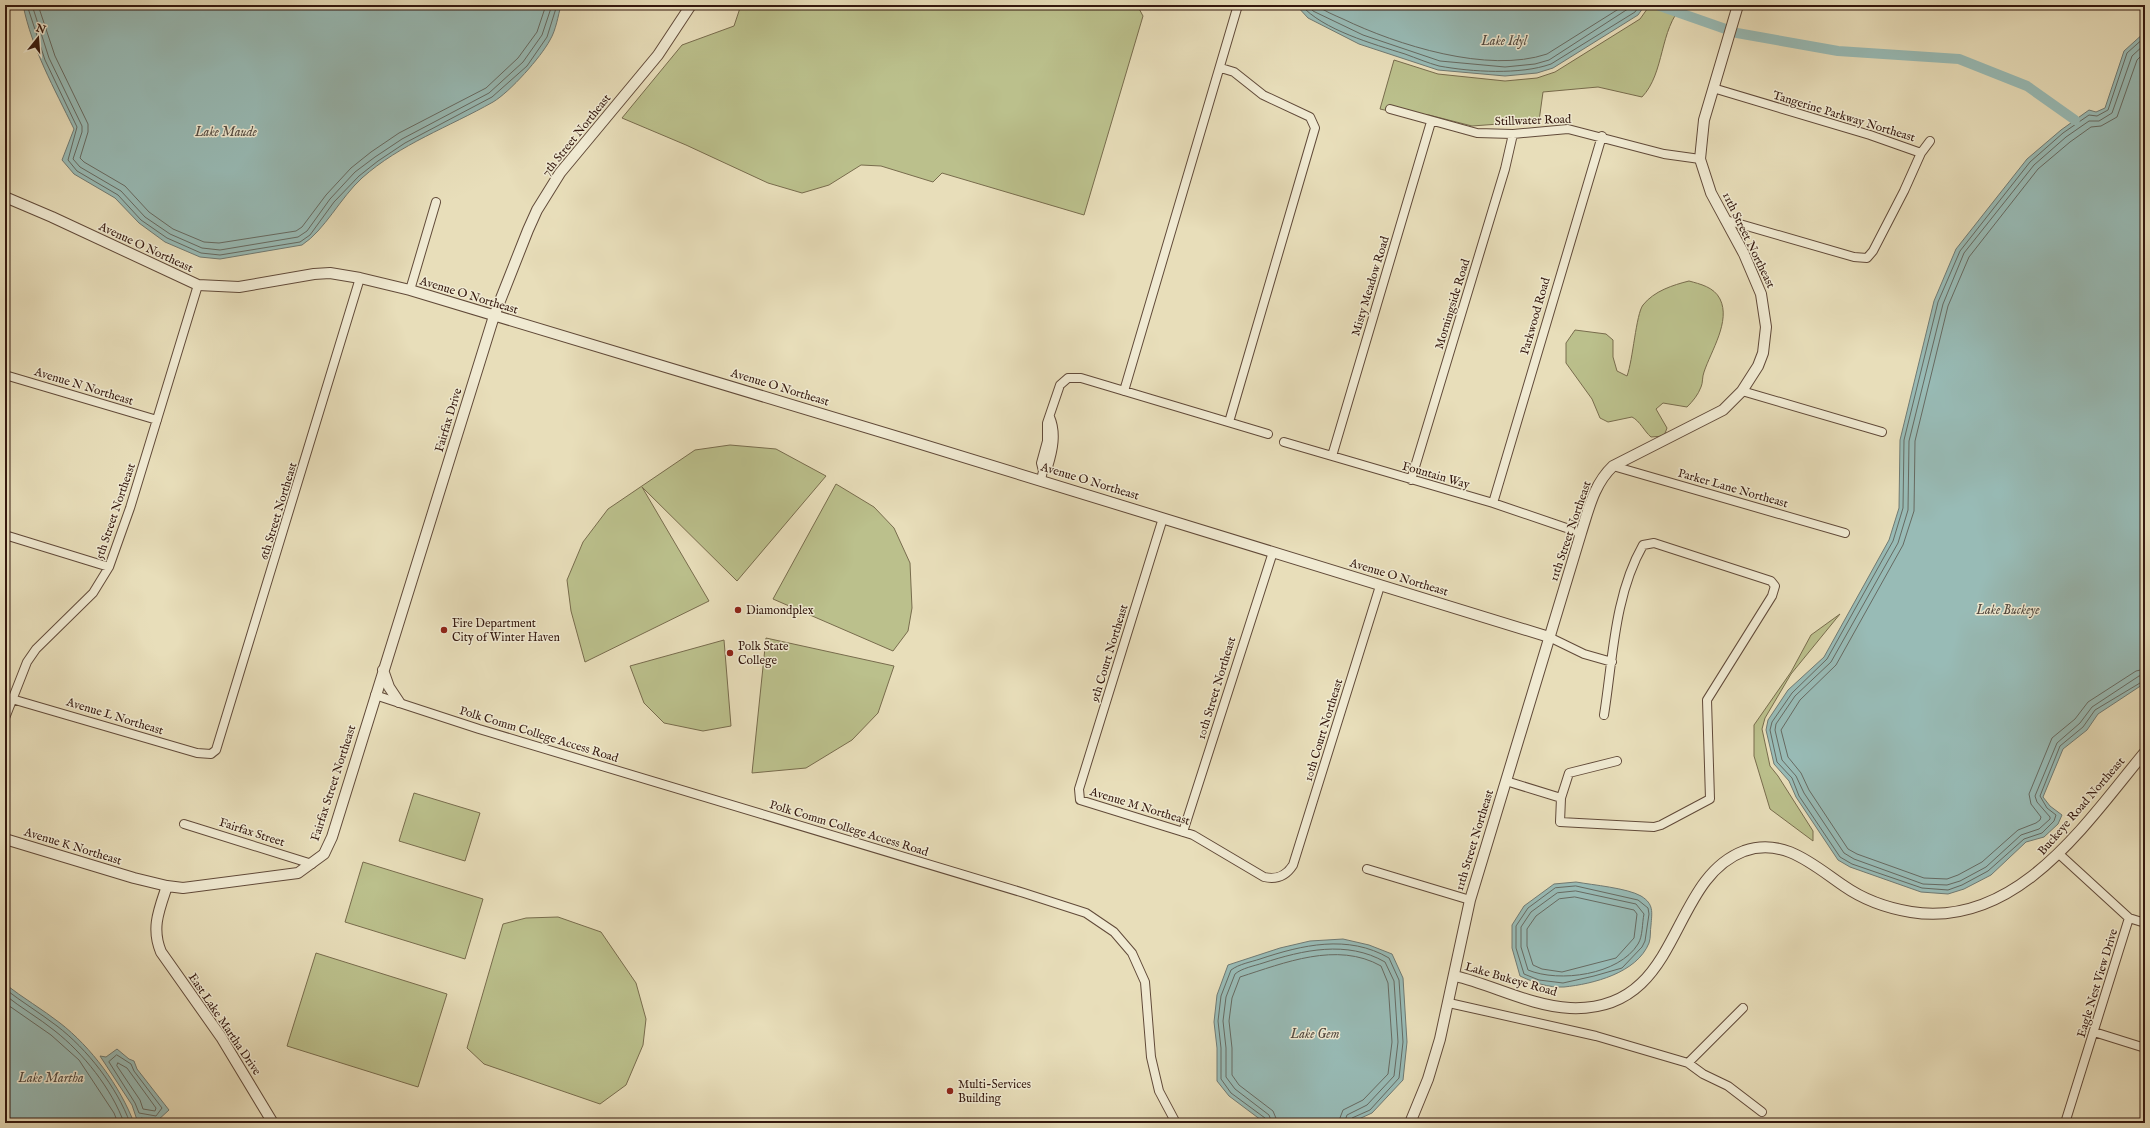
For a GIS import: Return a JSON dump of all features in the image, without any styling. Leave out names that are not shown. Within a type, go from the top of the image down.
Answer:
[{"type":"street","name":"7th Street Northeast","points":[[494,316],[528,230],[548,190],[575,153],[658,55],[691,5]]},
{"type":"street","points":[[1124,391],[1221,68],[1238,5]]},
{"type":"street","name":"11th Street Northeast","points":[[1410,1123],[1428,1079],[1449,1003],[1470,900],[1549,637],[1581,533],[1597,487],[1602,477],[1614,466],[1723,410],[1742,391],[1758,366],[1762,353],[1766,317],[1759,286],[1711,193],[1700,159],[1702,127],[1738,5]]},
{"type":"street","points":[[1221,68],[1234,72],[1263,95],[1310,117],[1315,128],[1313,143],[1228,422]]},
{"type":"street","name":"Tangerine Parkway Northeast","points":[[1713,88],[1870,135],[1921,153],[1873,252],[1867,258],[1854,257],[1726,220]]},
{"type":"street","name":"Stillwater Road","points":[[1390,110],[1477,133],[1513,134],[1568,129],[1602,136],[1664,154],[1700,159]]},
{"type":"street","name":"Misty Meadow Road","points":[[1332,456],[1431,122]]},
{"type":"street","name":"Morningside Road","points":[[1411,480],[1505,170],[1513,134]]},
{"type":"street","name":"Parkwood Road","points":[[1493,503],[1602,136]]},
{"type":"street","points":[[1921,153],[1930,141]]},
{"type":"street","name":"Avenue O Northeast","points":[[5,197],[198,285],[239,287],[325,274],[360,278],[410,290],[494,316],[1042,475],[1163,518],[1549,637]]},
{"type":"street","points":[[410,290],[436,202]]},
{"type":"street","name":"6th Street Northeast","points":[[216,750],[360,278]]},
{"type":"street","name":"5th Street Northeast","points":[[5,718],[8,698],[27,662],[36,649],[93,593],[109,567],[126,522],[198,285]]},
{"type":"street","name":"Fairfax Drive","points":[[428,531],[494,316]]},
{"type":"street","name":"Avenue N Northeast","points":[[5,375],[157,420]]},
{"type":"street","points":[[1042,475],[1048,467],[1054,449],[1053,422],[1050,417],[1056,394],[1060,385],[1068,378],[1081,378],[1268,434]]},
{"type":"street","points":[[1742,391],[1882,432]]},
{"type":"street","name":"Fountain Way","points":[[1284,442],[1493,503],[1581,533]]},
{"type":"street","name":"Parker Lane Northeast","points":[[1614,466],[1845,533]]},
{"type":"street","name":"9th Court Northeast","points":[[1080,796],[1079,789],[1163,518]]},
{"type":"street","name":"Fairfax Street Northeast","points":[[134,878],[167,886],[195,887],[298,873],[324,854],[332,837],[382,670],[428,531]]},
{"type":"street","points":[[5,535],[109,567]]},
{"type":"street","points":[[1604,715],[1618,616],[1636,558],[1643,545],[1654,543],[1771,581],[1775,586],[1766,606],[1707,700],[1710,799],[1661,825],[1654,827],[1560,822],[1561,798],[1568,773],[1617,762]]},
{"type":"street","name":"10th Street Northeast","points":[[1183,832],[1273,552]]},
{"type":"street","name":"10th Court Northeast","points":[[1282,877],[1290,871],[1293,865],[1380,586]]},
{"type":"street","points":[[1549,637],[1584,654],[1612,662]]},
{"type":"street","points":[[382,670],[389,687],[399,702]]},
{"type":"street","name":"Polk Comm College Access Road","points":[[375,695],[479,729],[1086,913],[1114,932],[1132,953],[1145,982],[1151,1057],[1159,1091],[1176,1123]]},
{"type":"street","name":"Avenue L Northeast","points":[[8,698],[197,753],[211,754],[216,750]]},
{"type":"street","name":"Buckeye Road Northeast","points":[[1685,917],[1702,887],[1715,871],[1732,857],[1756,848],[1781,848],[1792,852],[1821,869],[1845,887],[1881,906],[1895,910],[1938,915],[1975,908],[2014,890],[2042,868],[2073,838],[2145,752]]},
{"type":"street","points":[[1506,781],[1561,798]]},
{"type":"street","name":"Avenue M Northeast","points":[[1080,796],[1080,800],[1183,832],[1264,877],[1282,877]]},
{"type":"street","name":"Fairfax Street","points":[[184,824],[312,864]]},
{"type":"street","name":"Avenue K Northeast","points":[[5,839],[134,878]]},
{"type":"street","name":"Eagle Nest View Drive","points":[[2058,853],[2129,918],[2066,1123]]},
{"type":"street","points":[[1367,869],[1470,900]]},
{"type":"street","name":"East Lake Martha Drive","points":[[167,886],[156,920],[156,938],[168,964],[221,1037],[273,1123]]},
{"type":"street","name":"Lake Bukeye Road","points":[[1455,976],[1554,1006],[1568,1008],[1599,1006],[1622,997],[1645,979],[1667,949],[1685,917]]},
{"type":"street","points":[[2129,918],[2145,923]]},
{"type":"street","points":[[1449,1003],[1589,1034],[1688,1063],[1703,1074],[1728,1086],[1762,1112]]},
{"type":"street","points":[[1688,1063],[1743,1008]]},
{"type":"street","points":[[2094,1032],[2145,1048]]},
{"type":"green space","points":[[741,5],[1137,5],[1143,16],[1084,215],[942,173],[933,182],[881,166],[861,165],[829,185],[802,193],[768,183],[686,145],[622,118],[682,45],[734,26]]},
{"type":"green space","points":[[1650,5],[1683,5],[1675,15],[1670,27],[1655,76],[1642,97],[1598,87],[1543,92],[1539,121],[1472,126],[1429,115],[1402,114],[1380,109],[1394,60],[1438,74],[1505,81],[1537,78],[1555,72],[1640,19]]},
{"type":"green space","points":[[1689,281],[1698,283],[1714,292],[1720,299],[1723,308],[1722,326],[1704,372],[1702,385],[1697,395],[1687,407],[1663,403],[1656,409],[1667,428],[1664,436],[1651,437],[1632,417],[1608,422],[1600,418],[1592,399],[1566,363],[1566,343],[1575,330],[1606,334],[1613,340],[1613,357],[1617,371],[1627,376],[1638,318],[1643,305],[1658,292]]},
{"type":"green space","points":[[730,445],[776,449],[826,476],[737,581],[642,487],[709,601],[585,662],[571,611],[567,580],[583,542],[608,509],[695,450]]},
{"type":"green space","points":[[836,484],[874,507],[894,528],[910,563],[912,608],[908,631],[893,651],[773,599]]},
{"type":"green space","points":[[1840,614],[1791,674],[1765,718],[1762,729],[1770,766],[1813,831],[1813,841],[1770,809],[1754,756],[1754,725],[1791,672],[1811,635]]},
{"type":"green space","points":[[766,638],[894,666],[878,713],[852,740],[806,768],[752,773]]},
{"type":"green space","points":[[724,640],[731,726],[703,731],[664,723],[644,703],[630,666]]},
{"type":"green space","points":[[414,793],[480,813],[465,861],[399,841]]},
{"type":"green space","points":[[363,862],[483,899],[465,959],[345,922]]},
{"type":"green space","points":[[558,917],[601,932],[636,983],[646,1019],[643,1045],[626,1085],[600,1104],[484,1064],[467,1048],[503,924],[526,918]]},
{"type":"green space","points":[[316,953],[447,994],[418,1087],[287,1046]]},
{"type":"water","name":"Lake Maude","points":[[23,5],[561,5],[554,32],[546,47],[524,74],[508,90],[493,102],[392,155],[377,166],[354,186],[318,231],[302,245],[220,259],[200,257],[165,242],[139,223],[115,198],[74,174],[62,160],[74,129],[38,53]]},
{"type":"water","name":"Lake Idyl","points":[[1296,5],[1645,5],[1638,15],[1553,68],[1537,73],[1505,76],[1438,70],[1359,44],[1308,18]]},
{"type":"water","name":"Lake Buckeye","points":[[2145,32],[2145,683],[2098,714],[2087,730],[2063,749],[2043,797],[2050,806],[2062,815],[2058,824],[2044,837],[2026,842],[1991,875],[1964,889],[1948,894],[1921,892],[1850,867],[1838,860],[1796,797],[1789,781],[1774,764],[1766,730],[1768,720],[1788,690],[1824,657],[1889,540],[1899,508],[1900,440],[1934,301],[1956,249],[2027,159],[2061,130],[2089,110],[2096,112],[2105,108],[2124,51]]},
{"type":"water","points":[[1576,882],[1627,891],[1635,893],[1645,899],[1650,905],[1652,912],[1649,943],[1635,962],[1613,975],[1600,980],[1564,987],[1552,987],[1520,976],[1512,948],[1512,925],[1524,906],[1554,884]]},
{"type":"water","name":"Lake Gem","points":[[1343,939],[1369,945],[1392,954],[1403,978],[1407,1042],[1403,1080],[1372,1113],[1350,1123],[1265,1123],[1229,1096],[1217,1081],[1217,1048],[1214,1022],[1217,995],[1228,965],[1280,948],[1310,941]]},
{"type":"water","name":"Lake Martha","points":[[5,984],[60,1023],[83,1044],[113,1081],[134,1123],[5,1123]]},
{"type":"water","points":[[117,1049],[129,1059],[134,1061],[137,1069],[169,1110],[157,1121],[141,1118],[138,1123],[132,1105],[100,1056],[106,1057]]},
{"type":"waterway","points":[[1657,5],[1737,33],[1838,51],[1959,59],[2027,86],[2075,120]]},
{"type":"place","name":"Diamondplex","points":[[738,610]]},
{"type":"place","name":"Fire Department City of Winter Haven","points":[[444,630]]},
{"type":"place","name":"Polk State College","points":[[730,653]]},
{"type":"place","name":"Multi-Services Building","points":[[950,1091]]}]
